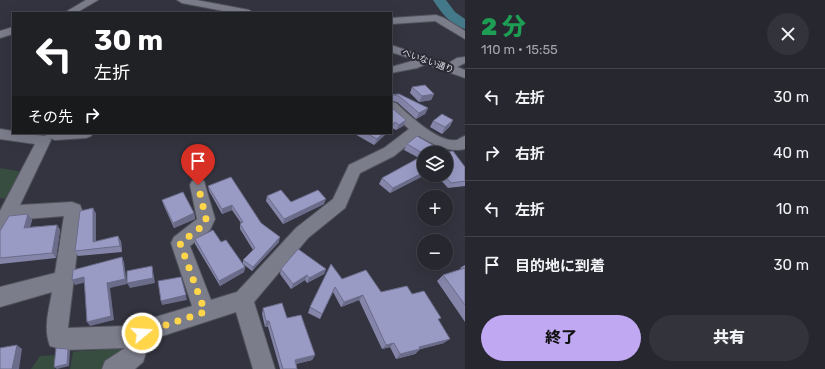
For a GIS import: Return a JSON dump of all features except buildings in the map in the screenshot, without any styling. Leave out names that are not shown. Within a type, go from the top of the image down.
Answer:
[{"type":"street","points":[[70,12],[93,0]]},
{"type":"street","points":[[182,0],[244,12]]},
{"type":"street","points":[[392,21],[436,18],[465,36]]},
{"type":"street","name":"へいない通り","points":[[392,48],[465,74]]},
{"type":"street","points":[[392,70],[413,66],[426,60]]},
{"type":"street","points":[[448,68],[461,60],[465,60]]},
{"type":"street","points":[[392,107],[418,130],[451,146],[460,145],[465,141]]},
{"type":"street","points":[[4,215],[74,210],[57,327],[58,338],[126,337],[243,300],[302,232],[339,203],[354,169],[389,152],[418,130]]},
{"type":"street","points":[[0,134],[48,136],[70,134]]},
{"type":"street","points":[[4,215],[48,136]]},
{"type":"street","points":[[198,185],[206,219],[204,225],[180,243],[205,312]]},
{"type":"street","points":[[0,297],[64,280]]},
{"type":"street","points":[[243,300],[264,369]]},
{"type":"street","points":[[113,369],[130,360],[135,354],[142,333]]},
{"type":"green space","points":[[0,168],[23,172],[7,199],[0,198]]},
{"type":"green space","points":[[129,344],[131,369],[70,369],[73,352]]},
{"type":"green space","points":[[56,355],[55,369],[31,369],[40,356]]},
{"type":"waterway","points":[[439,0],[450,15],[465,25]]},
{"type":"route","points":[[142,333],[205,312],[180,247],[182,240],[200,229],[204,225],[206,219],[198,185]]}]
